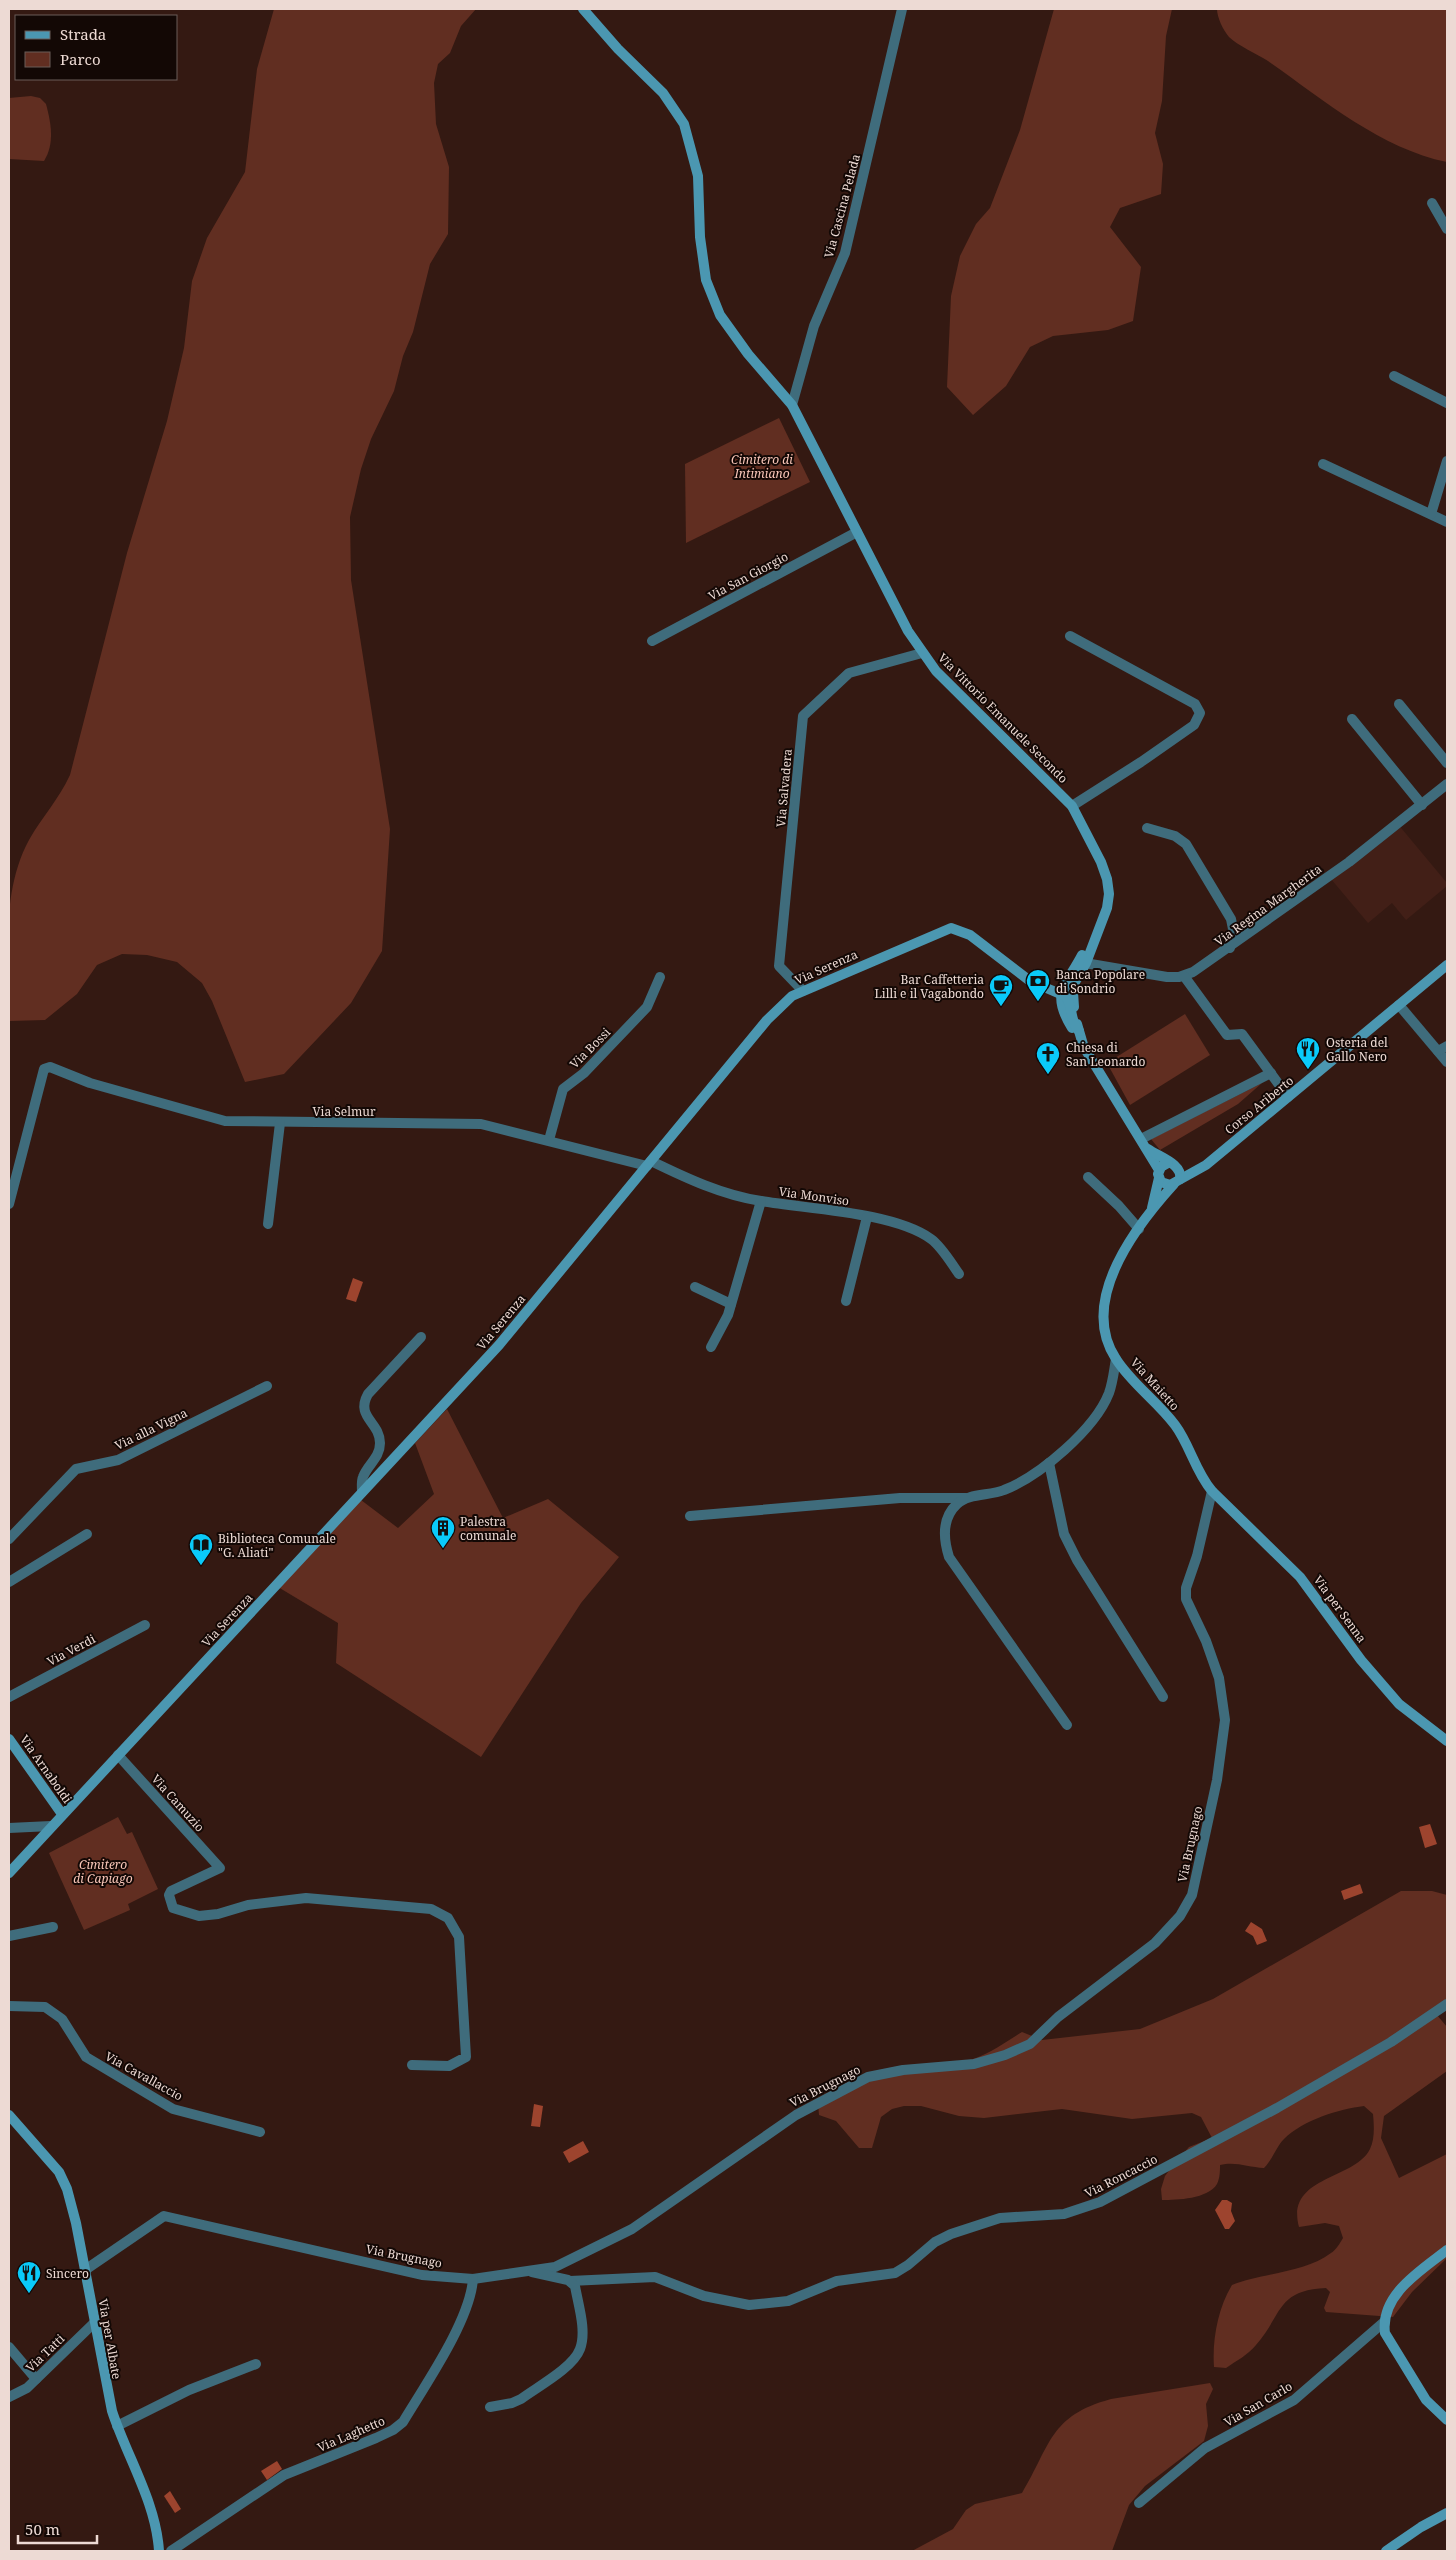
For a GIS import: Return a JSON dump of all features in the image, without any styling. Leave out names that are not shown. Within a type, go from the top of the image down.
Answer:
[{"type":"street","name":"Via Vittorio Emanuele Secondo","points":[[583,9],[618,49],[664,93],[684,124],[698,176],[700,237],[706,280],[720,316],[748,354],[792,405],[908,631],[922,653],[950,685],[1072,806],[1101,862],[1107,879],[1109,894],[1103,920],[1082,963],[1073,992],[1084,1048]]},
{"type":"street","name":"Via Cascina Pelada","points":[[792,405],[814,326],[845,253],[902,9]]},
{"type":"street","points":[[1432,203],[1447,229]]},
{"type":"street","points":[[1394,376],[1447,403]]},
{"type":"street","points":[[1431,514],[1447,461]]},
{"type":"street","points":[[1323,464],[1447,522]]},
{"type":"street","name":"Via San Giorgio","points":[[652,641],[857,532]]},
{"type":"street","points":[[1070,636],[1195,704],[1200,713],[1194,725],[1141,762],[1072,806]]},
{"type":"street","name":"Via Salvadera","points":[[803,991],[779,966],[803,716],[849,673],[922,653]]},
{"type":"street","points":[[1399,704],[1447,763]]},
{"type":"street","points":[[1352,720],[1422,805]]},
{"type":"street","name":"Via Regina Margherita","points":[[1184,976],[1230,948],[1422,805],[1447,784]]},
{"type":"street","points":[[1147,828],[1175,836],[1186,844],[1231,919],[1233,929],[1230,948]]},
{"type":"street","name":"Via Serenza","points":[[9,1873],[499,1345],[767,1020],[792,996],[951,928],[970,935],[1030,981],[1060,993]]},
{"type":"street","name":"Via Vittorio Emanuele Secondo","points":[[1082,963],[1060,993],[1065,1016],[1143,1144],[1159,1174]]},
{"type":"street","points":[[1082,963],[1167,977],[1184,976],[1227,1035],[1242,1034],[1288,1097]]},
{"type":"street","name":"Corso Ariberto","points":[[1177,1182],[1202,1167],[1447,965]]},
{"type":"street","name":"Via Bossi","points":[[548,1140],[563,1089],[584,1072],[647,1007],[660,977]]},
{"type":"street","name":"Via Vittorio Emanuele Secondo","points":[[1060,993],[1069,1001],[1074,1024],[1079,1030]]},
{"type":"street","points":[[1399,1005],[1443,1049],[1447,1062]]},
{"type":"street","name":"Via Selmur","points":[[9,1204],[44,1069],[50,1067],[100,1085],[225,1121],[481,1124],[649,1163]]},
{"type":"street","points":[[1143,1144],[1271,1073]]},
{"type":"street","points":[[268,1224],[280,1123]]},
{"type":"street","name":"Via Vittorio Emanuele Secondo","points":[[1143,1144],[1173,1164]]},
{"type":"street","name":"Via Monviso","points":[[649,1163],[714,1190],[761,1201],[812,1207],[898,1224],[931,1239],[960,1274]]},
{"type":"street","points":[[1173,1164],[1181,1174],[1177,1182],[1165,1184],[1159,1174],[1173,1164],[1202,1167]]},
{"type":"street","name":"Via Maietto","points":[[1152,1209],[1159,1174]]},
{"type":"street","points":[[1088,1177],[1119,1206],[1139,1229]]},
{"type":"street","name":"Via Maietto","points":[[1177,1182],[1152,1209],[1121,1257],[1105,1295],[1105,1330],[1116,1359],[1175,1425],[1184,1439],[1203,1481],[1212,1490]]},
{"type":"street","points":[[711,1347],[728,1315],[761,1201]]},
{"type":"street","points":[[846,1301],[867,1217]]},
{"type":"street","points":[[695,1287],[731,1304]]},
{"type":"street","points":[[362,1492],[362,1478],[379,1454],[381,1441],[364,1410],[363,1403],[368,1394],[421,1337]]},
{"type":"street","points":[[690,1516],[900,1498],[969,1498],[1002,1491],[1022,1483],[1049,1463],[1097,1413],[1109,1394],[1116,1359]]},
{"type":"street","name":"Via alla Vigna","points":[[9,1539],[76,1469],[118,1460],[267,1386]]},
{"type":"street","points":[[1049,1463],[1064,1534],[1077,1560],[1162,1697]]},
{"type":"street","name":"Via per Senna","points":[[1212,1490],[1300,1577],[1361,1660],[1399,1704],[1447,1741]]},
{"type":"street","name":"Via Brugnago","points":[[85,2270],[164,2216],[422,2275],[473,2279],[555,2267],[632,2229],[796,2114],[868,2077],[903,2070],[974,2064],[1005,2056],[1030,2044],[1058,2017],[1154,1944],[1180,1916],[1192,1895],[1217,1780],[1225,1720],[1219,1678],[1206,1641],[1186,1599],[1186,1588],[1197,1556],[1212,1490]]},
{"type":"street","points":[[969,1498],[958,1503],[948,1516],[945,1544],[949,1557],[1068,1725]]},
{"type":"street","points":[[9,1582],[87,1534]]},
{"type":"street","name":"Via Verdi","points":[[9,1697],[144,1625]]},
{"type":"street","name":"Via Arnaboldi","points":[[9,1739],[62,1814]]},
{"type":"street","name":"Via Camuzio","points":[[118,1755],[220,1868],[171,1891],[169,1895],[172,1908],[199,1916],[218,1914],[248,1904],[306,1898],[430,1910],[448,1918],[459,1937],[466,2057],[450,2066],[412,2066]]},
{"type":"street","points":[[9,1828],[51,1826]]},
{"type":"street","points":[[9,1936],[53,1927]]},
{"type":"street","name":"Via Roncaccio","points":[[529,2271],[570,2281],[655,2277],[666,2283],[704,2296],[749,2305],[771,2305],[788,2301],[837,2281],[895,2273],[908,2265],[935,2242],[1000,2218],[1064,2214],[1100,2202],[1277,2108],[1391,2042],[1447,2004]]},
{"type":"street","name":"Via Cavallaccio","points":[[9,2006],[45,2007],[62,2020],[86,2057],[173,2108],[260,2132]]},
{"type":"street","name":"Via per Albate","points":[[9,2115],[63,2180],[71,2199],[94,2323],[117,2426],[141,2483],[159,2551]]},
{"type":"street","points":[[1447,2250],[1394,2295],[1384,2322],[1385,2333],[1426,2400],[1447,2420]]},
{"type":"street","name":"Via Laghetto","points":[[171,2551],[284,2475],[376,2438],[393,2430],[402,2422],[462,2319],[472,2292],[473,2279]]},
{"type":"street","points":[[490,2407],[512,2403],[520,2399],[571,2363],[580,2349],[582,2334],[575,2286],[570,2281]]},
{"type":"street","name":"Via San Carlo","points":[[1140,2503],[1204,2448],[1294,2400],[1384,2322]]},
{"type":"street","name":"Via Tatti","points":[[9,2397],[27,2388],[94,2323]]},
{"type":"street","points":[[9,2347],[36,2379]]},
{"type":"street","points":[[117,2426],[189,2390],[256,2364]]},
{"type":"street","points":[[1386,2551],[1421,2527],[1447,2513]]},
{"type":"shaded area","points":[[1397,823],[1447,883],[1447,886],[1406,920],[1392,903],[1368,923],[1331,879]]},
{"type":"shaded area","points":[[353,1278],[363,1282],[356,1302],[346,1299]]},
{"type":"shaded area","points":[[1430,1824],[1437,1844],[1425,1848],[1419,1827]]},
{"type":"shaded area","points":[[1360,1884],[1363,1893],[1344,1900],[1341,1891]]},
{"type":"shaded area","points":[[1251,1922],[1262,1929],[1267,1941],[1257,1945],[1253,1936],[1245,1931]]},
{"type":"shaded area","points":[[534,2104],[543,2106],[540,2127],[531,2126]]},
{"type":"shaded area","points":[[583,2141],[589,2152],[569,2163],[563,2152]]},
{"type":"shaded area","points":[[1222,2200],[1232,2203],[1231,2211],[1235,2221],[1229,2229],[1225,2229],[1215,2210]]},
{"type":"shaded area","points":[[277,2461],[282,2469],[267,2480],[261,2471]]},
{"type":"shaded area","points":[[170,2491],[181,2509],[175,2513],[164,2496]]},
{"type":"green space","points":[[274,9],[476,9],[461,26],[450,53],[438,64],[434,83],[436,124],[449,167],[448,234],[430,264],[413,332],[403,356],[394,391],[371,439],[361,469],[350,517],[351,580],[390,829],[382,951],[351,1003],[284,1074],[245,1082],[212,1001],[202,983],[177,962],[147,955],[122,954],[97,965],[77,994],[45,1020],[9,1021],[8,929],[14,882],[20,861],[29,840],[70,775],[127,553],[167,421],[184,348],[192,281],[207,238],[245,172],[257,69]]},
{"type":"green space","points":[[1054,9],[1172,9],[1166,36],[1162,101],[1155,133],[1163,164],[1161,194],[1120,208],[1110,227],[1141,267],[1133,321],[1108,330],[1053,336],[1030,347],[1006,386],[973,415],[947,387],[951,296],[960,256],[976,224],[990,208],[1020,130]]},
{"type":"green space","points":[[1217,9],[1447,9],[1447,162],[1399,146],[1353,121],[1268,61],[1229,37],[1218,16]]},
{"type":"green space","points":[[31,96],[40,98],[46,104],[51,133],[50,147],[44,161],[9,159],[9,98]]},
{"type":"green space","name":"Cimitero di Intimiano","points":[[779,418],[810,482],[686,543],[685,464]]},
{"type":"green space","points":[[1185,1014],[1210,1055],[1130,1105],[1107,1063]]},
{"type":"green space","points":[[1262,1083],[1238,1104],[1160,1150],[1151,1139]]},
{"type":"green space","points":[[447,1409],[503,1518],[548,1499],[619,1557],[581,1603],[481,1757],[336,1663],[338,1623],[278,1587],[361,1500],[398,1528],[434,1494],[415,1443]]},
{"type":"green space","name":"Cimitero di Capiago","points":[[118,1817],[127,1834],[132,1832],[158,1889],[128,1904],[130,1910],[84,1930],[49,1853]]},
{"type":"green space","points":[[1401,1891],[1432,1891],[1447,1895],[1447,2009],[1437,2015],[1447,2027],[1447,2071],[1384,2116],[1381,2138],[1399,2178],[1447,2154],[1447,2258],[1412,2292],[1393,2317],[1326,2312],[1324,2308],[1330,2292],[1326,2288],[1310,2290],[1289,2299],[1282,2306],[1253,2349],[1246,2355],[1226,2368],[1214,2367],[1217,2324],[1223,2304],[1232,2285],[1309,2265],[1333,2252],[1343,2238],[1339,2226],[1325,2223],[1299,2227],[1297,2210],[1302,2198],[1311,2188],[1351,2167],[1362,2159],[1370,2149],[1374,2127],[1373,2114],[1364,2106],[1333,2113],[1301,2126],[1284,2139],[1264,2168],[1236,2164],[1220,2165],[1219,2179],[1213,2189],[1192,2198],[1168,2200],[1162,2200],[1161,2189],[1165,2176],[1189,2147],[1212,2138],[1201,2117],[1192,2113],[1132,2119],[1062,2109],[984,2118],[959,2116],[921,2106],[904,2106],[892,2109],[881,2117],[872,2148],[859,2148],[836,2121],[819,2115],[818,2104],[831,2092],[848,2084],[891,2073],[958,2063],[976,2058],[994,2050],[1022,2032],[1042,2040],[1140,2029],[1213,1999]]},
{"type":"green space","points":[[1210,2383],[1213,2389],[1206,2404],[1208,2426],[1204,2441],[1145,2486],[1129,2505],[1112,2551],[912,2551],[953,2529],[966,2510],[975,2504],[1022,2493],[1054,2434],[1075,2414],[1111,2399]]},
{"type":"place","name":"Banca Popolare di Sondrio","points":[[1038,1002]]},
{"type":"place","name":"Bar Caffetteria Lilli e il Vagabondo","points":[[1001,1007]]},
{"type":"place","name":"Osteria del Gallo Nero","points":[[1308,1070]]},
{"type":"place","name":"Chiesa di San Leonardo","points":[[1048,1075]]},
{"type":"place","name":"Palestra comunale","points":[[443,1549]]},
{"type":"place","name":"Biblioteca Comunale \"G. Aliati\"","points":[[201,1566]]},
{"type":"place","name":"Sincero","points":[[29,2294]]}]
